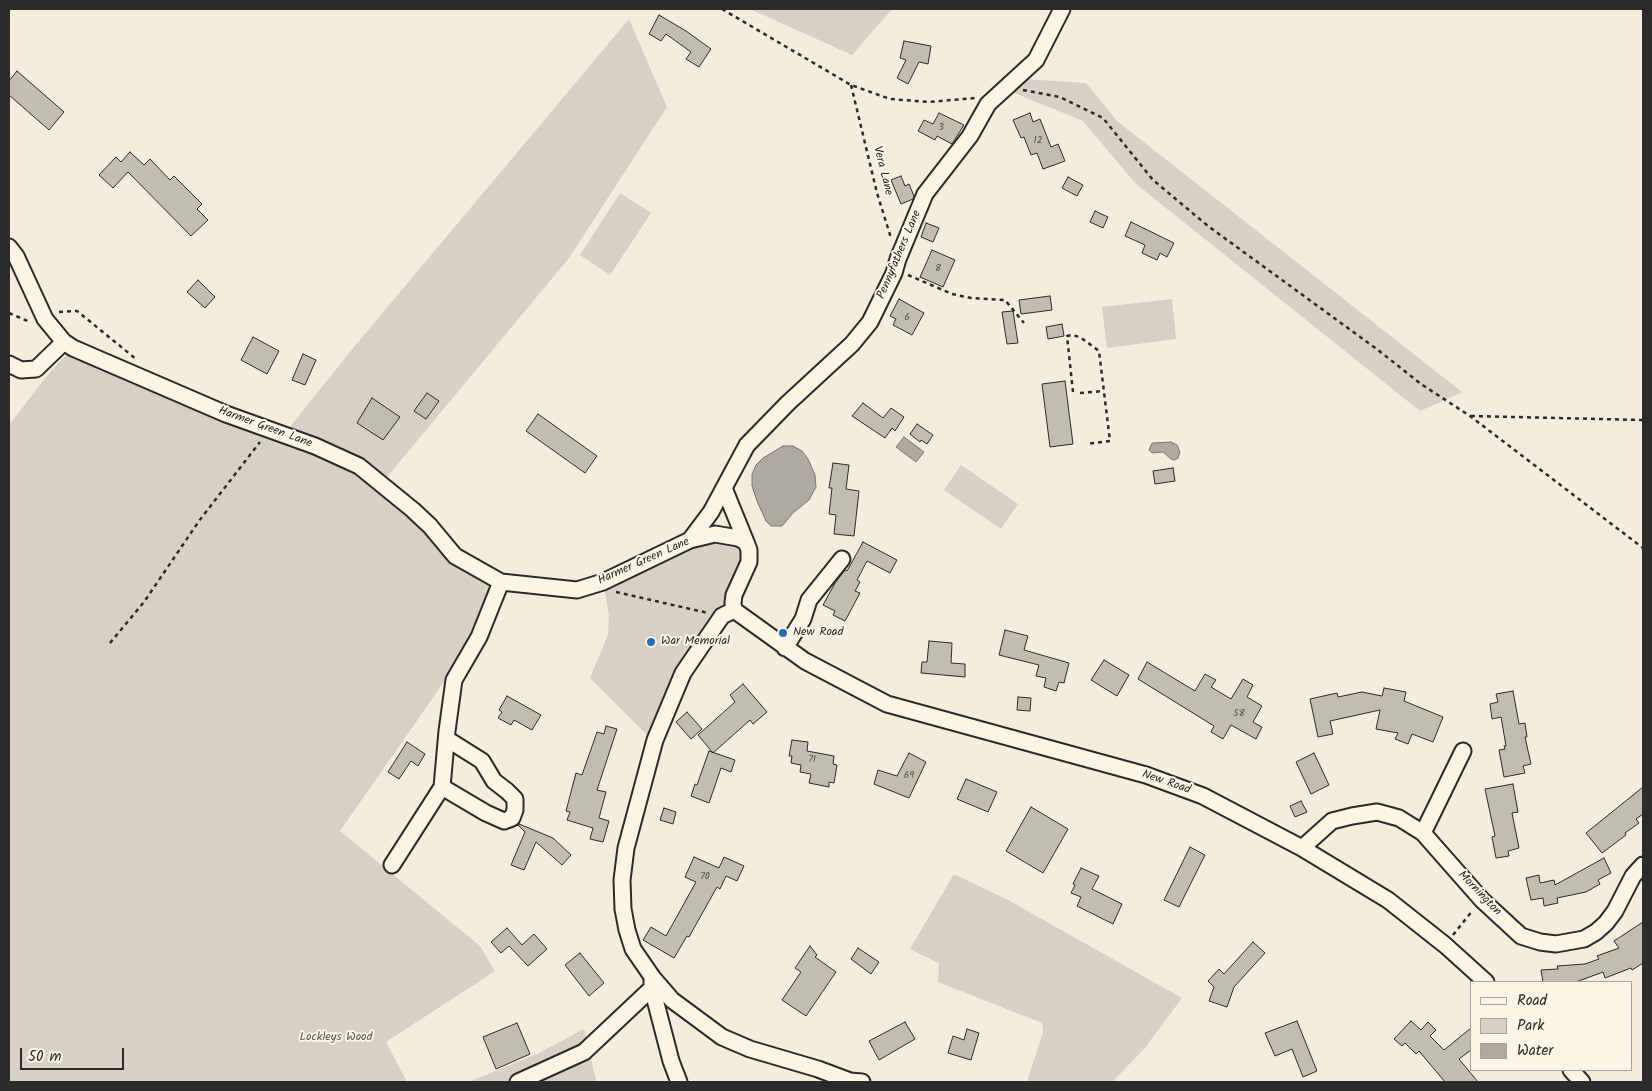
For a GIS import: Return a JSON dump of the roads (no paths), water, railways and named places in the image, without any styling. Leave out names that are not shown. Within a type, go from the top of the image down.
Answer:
[{"type":"street","name":"Pennyfathers Lane","points":[[690,540],[711,512],[747,445],[788,403],[852,344],[870,322],[926,194],[970,136],[988,104],[1036,60],[1062,9]]},
{"type":"street","name":"Harmer Green Lane","points":[[9,246],[16,256],[44,316],[64,342],[73,348],[226,414],[315,446],[359,466],[413,510],[456,556],[501,582],[577,590],[630,570],[690,540],[715,534],[738,538],[746,542]]},
{"type":"street","points":[[9,364],[21,370],[36,369],[64,342]]},
{"type":"street","points":[[679,1082],[671,1061],[652,983],[633,949],[627,930],[623,908],[622,880],[626,848],[656,738],[683,673],[728,613],[749,562],[750,550],[724,488]]},
{"type":"street","points":[[784,648],[803,619],[809,600],[842,559]]},
{"type":"street","points":[[392,865],[442,787],[454,680],[480,636],[501,582]]},
{"type":"street","name":"New Road","points":[[728,613],[804,660],[887,704],[1146,776],[1203,796],[1302,848],[1388,900],[1485,981]]},
{"type":"street","points":[[442,787],[486,813],[504,821],[512,818],[515,810],[515,799],[507,790],[494,781],[482,761],[447,739]]},
{"type":"street","points":[[1423,833],[1463,751]]},
{"type":"street","name":"Mornington","points":[[1302,848],[1332,821],[1377,812],[1399,818],[1423,833],[1482,900],[1522,936],[1540,942],[1556,944],[1584,939],[1606,923],[1615,912],[1633,876],[1643,865]]},
{"type":"street","points":[[518,1082],[584,1052],[652,983]]},
{"type":"street","points":[[652,983],[722,1037],[750,1049],[818,1069],[850,1081],[862,1082]]},
{"type":"street","points":[[1572,1071],[1582,1082]]},
{"type":"water","points":[[904,437],[924,452],[916,462],[896,447]]},
{"type":"water","points":[[1171,442],[1177,445],[1180,452],[1175,460],[1163,452],[1152,453],[1149,450],[1152,443]]},
{"type":"water","points":[[783,446],[793,446],[802,451],[815,475],[816,487],[809,500],[793,513],[782,526],[771,526],[766,521],[757,501],[752,486],[752,474],[756,465],[763,458]]},
{"type":"place","name":"New Road","points":[[783,633]]},
{"type":"place","name":"War Memorial","points":[[651,642]]},
{"type":"park label","name":"Lockleys Wood","points":[[336,1038]]}]
